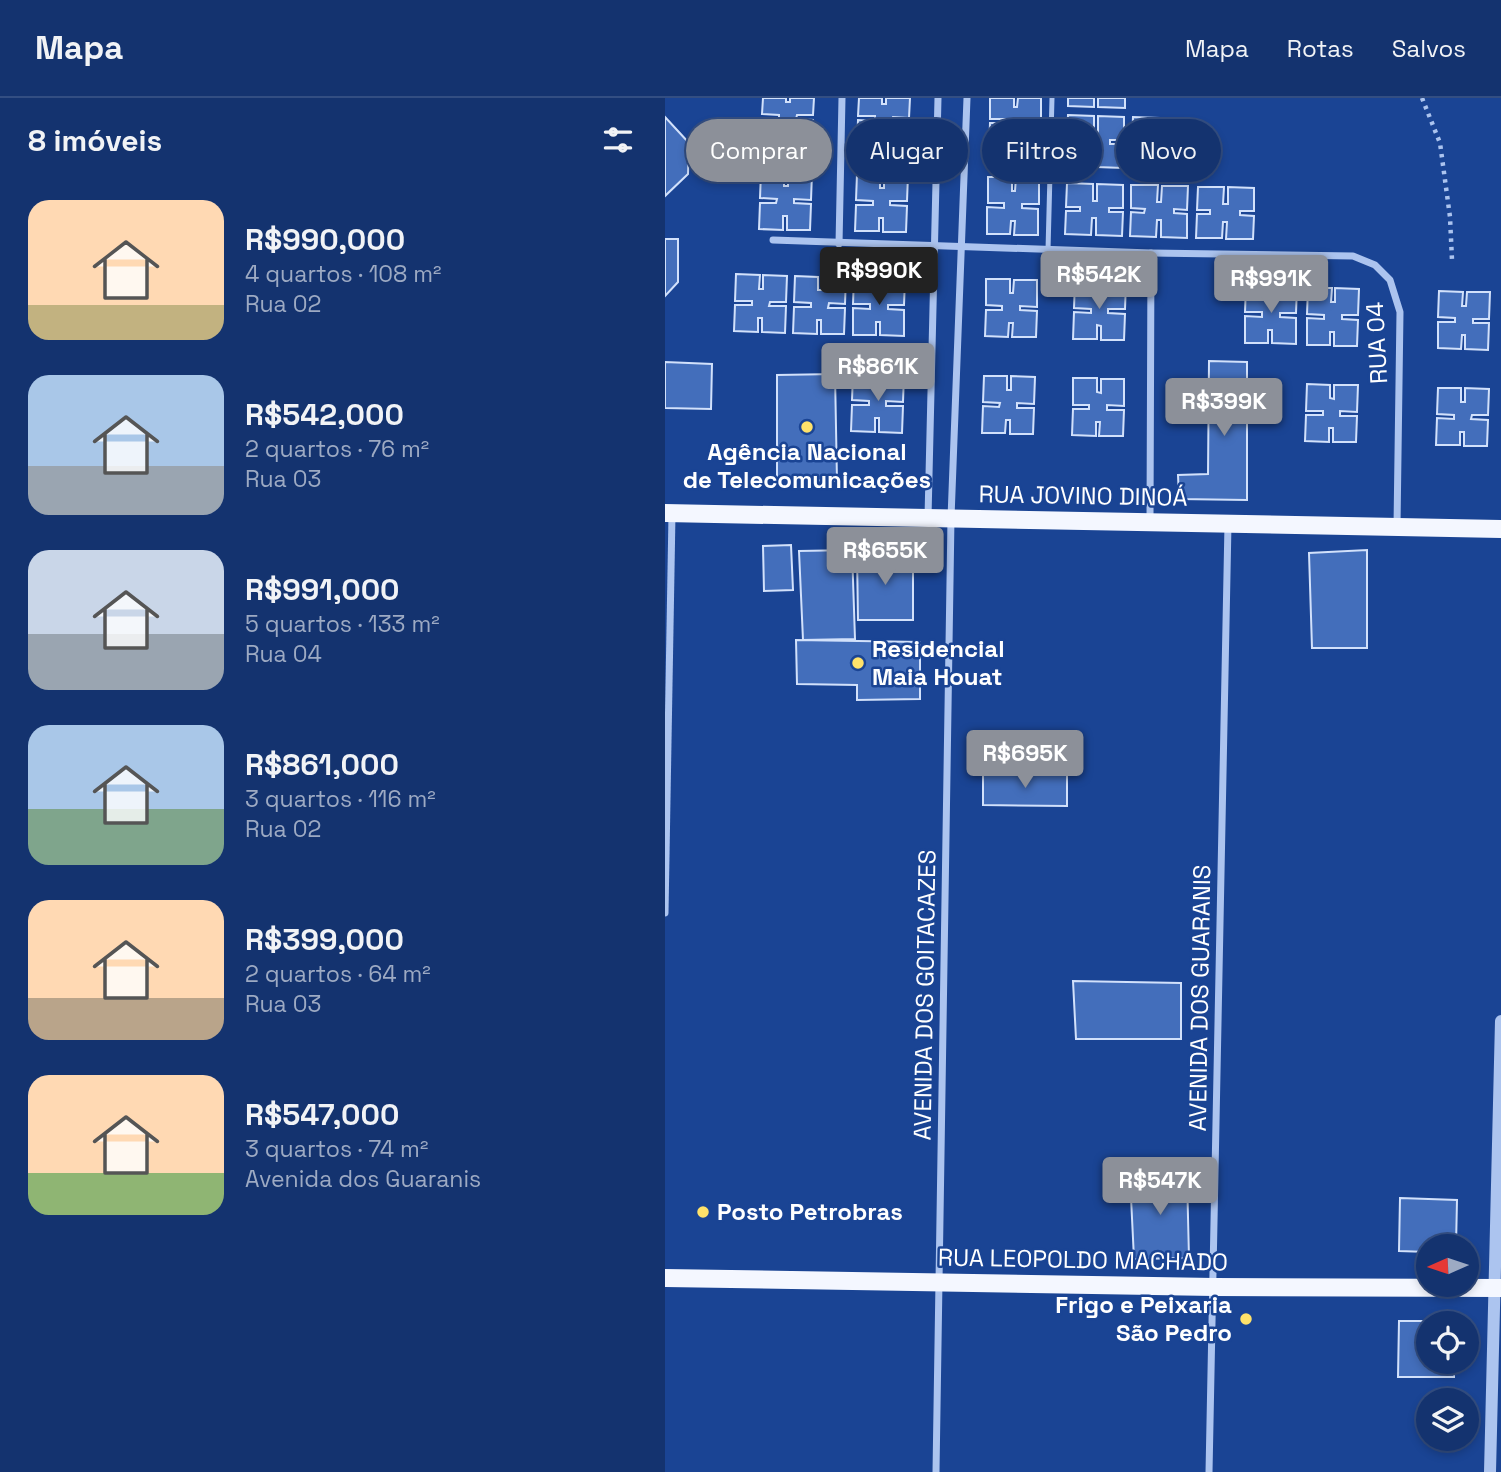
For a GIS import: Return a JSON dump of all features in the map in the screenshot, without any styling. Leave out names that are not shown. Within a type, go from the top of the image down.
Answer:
[{"type":"main road","name":"RUA JOVINO DINOÁ","points":[[669,513],[1501,530]]},
{"type":"main road","name":"RUA LEOPOLDO MACHADO","points":[[665,1278],[1214,1287],[1497,1288]]},
{"type":"street","points":[[839,244],[842,98]]},
{"type":"street","points":[[928,518],[938,98]]},
{"type":"street","name":"AVENIDA DOS GOITACAZES","points":[[936,1472],[951,518],[967,98]]},
{"type":"street","name":"RUA 04","points":[[773,240],[962,248],[1353,256],[1367,260],[1385,274],[1394,290],[1400,312],[1397,527]]},
{"type":"street","points":[[1150,522],[1151,253]]},
{"type":"street","points":[[665,913],[669,513]]},
{"type":"street","name":"AVENIDA DOS GUARANIS","points":[[1209,1472],[1228,524]]},
{"type":"street","points":[[1490,1472],[1497,1288],[1501,1021]]},
{"type":"lane","points":[[1048,250],[1052,98]]},
{"type":"path","points":[[1422,98],[1440,143],[1450,217],[1452,260]]},
{"type":"building","points":[[763,98],[786,98],[786,102],[790,102],[790,98],[814,98],[813,115],[779,119],[779,115],[762,114]]},
{"type":"building","points":[[859,98],[882,98],[882,104],[886,104],[886,98],[910,98],[909,118],[875,119],[875,116],[858,116]]},
{"type":"building","points":[[990,98],[1014,98],[1014,107],[1017,107],[1018,98],[1041,98],[1041,119],[990,119]]},
{"type":"building","points":[[1068,98],[1094,98],[1094,107],[1068,106]]},
{"type":"building","points":[[1098,98],[1125,98],[1125,108],[1098,107]]},
{"type":"building","points":[[1068,115],[1094,116],[1094,119],[1068,119]]},
{"type":"building","points":[[1098,116],[1124,117],[1116,119],[1116,140],[1110,140],[1110,144],[1116,144],[1116,168],[1102,167],[1102,119],[1098,119]]},
{"type":"building","points":[[665,117],[686,140],[686,176],[665,196]]},
{"type":"building","points":[[1133,117],[1159,118],[1159,119]]},
{"type":"building","points":[[761,182],[784,182],[784,186],[788,186],[788,182],[812,182],[811,200],[794,199],[794,203],[811,204],[810,230],[787,230],[787,216],[783,216],[783,230],[759,229],[760,203],[776,203],[777,199],[760,198]]},
{"type":"building","points":[[857,182],[880,182],[880,188],[884,188],[884,182],[908,182],[907,201],[890,201],[890,205],[907,206],[906,232],[883,232],[883,218],[879,218],[879,231],[855,231],[856,205],[873,205],[873,201],[856,200]]},
{"type":"building","points":[[988,182],[1012,182],[1012,191],[1015,191],[1016,182],[1039,182],[1039,204],[1022,204],[1022,208],[1038,209],[1038,235],[1014,235],[1015,221],[1011,221],[1010,234],[987,234],[987,207],[1004,208],[1004,203],[988,203]]},
{"type":"building","points":[[1067,183],[1093,184],[1093,201],[1097,201],[1097,184],[1123,185],[1123,208],[1109,208],[1109,212],[1123,212],[1122,236],[1096,235],[1096,218],[1092,218],[1091,235],[1065,234],[1066,211],[1080,211],[1080,207],[1066,207]]},
{"type":"building","points":[[1131,185],[1158,185],[1157,202],[1161,202],[1162,186],[1188,186],[1187,210],[1174,209],[1174,213],[1187,214],[1187,238],[1161,237],[1161,220],[1157,220],[1156,237],[1130,236],[1131,212],[1144,213],[1145,209],[1131,208]]},
{"type":"building","points":[[1198,187],[1224,187],[1223,204],[1228,204],[1228,187],[1254,188],[1254,211],[1240,211],[1240,215],[1254,216],[1253,239],[1226,239],[1227,222],[1223,222],[1222,238],[1196,238],[1197,214],[1210,214],[1210,210],[1197,210]]},
{"type":"building","points":[[665,239],[678,239],[678,282],[665,296]]},
{"type":"building","points":[[736,274],[760,275],[759,289],[763,289],[763,275],[787,276],[786,302],[770,302],[769,306],[786,306],[785,333],[762,332],[762,318],[758,318],[758,332],[734,331],[735,305],[752,305],[752,301],[735,301]]},
{"type":"building","points":[[795,276],[818,277],[818,290],[822,290],[822,277],[846,277],[845,304],[829,303],[828,308],[845,308],[844,334],[821,334],[821,320],[817,320],[817,334],[793,333],[794,307],[811,307],[811,303],[794,302]]},
{"type":"building","points":[[854,277],[878,278],[877,292],[881,292],[881,278],[905,279],[904,305],[888,305],[888,309],[904,310],[904,336],[880,335],[880,322],[876,322],[876,335],[853,335],[853,308],[870,309],[870,304],[853,304]]},
{"type":"building","points":[[986,279],[1010,279],[1010,293],[1013,293],[1014,280],[1037,280],[1037,307],[1020,306],[1020,310],[1037,311],[1036,337],[1012,337],[1013,323],[1009,323],[1008,337],[985,336],[986,310],[1002,310],[1002,306],[986,305]]},
{"type":"building","points":[[1075,282],[1098,282],[1098,296],[1102,296],[1102,282],[1126,283],[1125,309],[1108,309],[1108,313],[1125,314],[1124,340],[1101,340],[1101,326],[1097,325],[1097,339],[1073,339],[1074,312],[1091,313],[1091,309],[1074,308]]},
{"type":"building","points":[[1246,285],[1270,286],[1269,300],[1273,300],[1273,286],[1297,287],[1296,313],[1280,313],[1280,317],[1296,318],[1296,344],[1272,343],[1272,330],[1268,330],[1268,343],[1245,343],[1245,316],[1262,317],[1262,312],[1245,312]]},
{"type":"building","points":[[1308,288],[1332,288],[1331,302],[1335,302],[1335,288],[1359,289],[1358,315],[1342,315],[1342,319],[1358,320],[1357,346],[1334,346],[1334,332],[1330,332],[1330,345],[1307,345],[1307,318],[1324,319],[1324,315],[1307,314]]},
{"type":"building","points":[[1439,291],[1463,292],[1462,306],[1466,306],[1467,292],[1490,292],[1489,319],[1473,319],[1473,323],[1489,323],[1488,350],[1465,349],[1465,335],[1462,335],[1461,349],[1438,348],[1438,322],[1455,322],[1455,318],[1438,317]]},
{"type":"building","points":[[1209,361],[1247,362],[1247,500],[1179,499],[1178,475],[1208,474]]},
{"type":"building","points":[[665,362],[712,364],[711,409],[665,408]]},
{"type":"building","name":"Agência Nacional de Telecomunicações","points":[[835,374],[837,481],[777,479],[777,375]]},
{"type":"building","points":[[853,374],[876,375],[876,389],[880,388],[880,375],[904,375],[903,402],[886,401],[886,406],[903,406],[902,433],[879,432],[879,418],[875,418],[875,432],[851,431],[852,405],[869,405],[869,401],[852,400]]},
{"type":"building","points":[[984,376],[1007,376],[1007,390],[1011,390],[1011,376],[1035,377],[1034,404],[1017,403],[1017,408],[1034,408],[1033,434],[1010,434],[1010,420],[1006,420],[1005,433],[982,433],[983,406],[999,407],[1000,403],[983,402]]},
{"type":"building","points":[[1073,378],[1097,378],[1097,392],[1101,393],[1101,379],[1124,379],[1124,406],[1107,405],[1107,410],[1124,410],[1123,436],[1099,436],[1100,422],[1096,422],[1096,436],[1072,435],[1073,409],[1089,409],[1089,405],[1073,405]]},
{"type":"building","points":[[1307,384],[1330,385],[1330,398],[1334,399],[1334,385],[1358,385],[1357,412],[1340,411],[1340,416],[1357,416],[1356,442],[1333,442],[1333,428],[1329,428],[1329,442],[1305,441],[1306,415],[1323,415],[1323,411],[1306,411]]},
{"type":"building","points":[[1438,388],[1461,388],[1461,402],[1465,402],[1465,388],[1489,389],[1488,415],[1472,415],[1471,419],[1488,420],[1487,446],[1464,446],[1464,432],[1460,432],[1460,445],[1436,445],[1437,418],[1454,419],[1454,415],[1437,414]]},
{"type":"building","points":[[791,545],[793,590],[764,591],[763,546]]},
{"type":"building","points":[[852,550],[855,639],[803,640],[799,551]]},
{"type":"building","points":[[1367,550],[1367,648],[1312,648],[1309,553]]},
{"type":"building","points":[[913,553],[913,620],[858,620],[857,554]]},
{"type":"building","name":"Residencial Maia Houat","points":[[796,640],[920,642],[920,699],[857,700],[857,685],[797,684]]},
{"type":"building","points":[[990,740],[1059,741],[1059,772],[990,772]]},
{"type":"building","points":[[983,774],[1067,774],[1067,806],[983,805]]},
{"type":"building","points":[[1073,981],[1181,983],[1181,1039],[1076,1039]]},
{"type":"building","points":[[1187,1176],[1189,1258],[1134,1259],[1130,1177]]},
{"type":"building","points":[[1400,1198],[1457,1200],[1456,1234],[1416,1234],[1416,1252],[1399,1251]]},
{"type":"building","points":[[1399,1321],[1416,1321],[1416,1374],[1454,1374],[1454,1377],[1398,1377]]},
{"type":"place","name":"Agência Nacional de Telecomunicações","points":[[807,427]]},
{"type":"place","name":"Residencial Maia Houat","points":[[858,663]]},
{"type":"place","name":"Posto Petrobras","points":[[703,1212]]},
{"type":"place","name":"Frigo e Peixaria São Pedro","points":[[1246,1319]]}]
